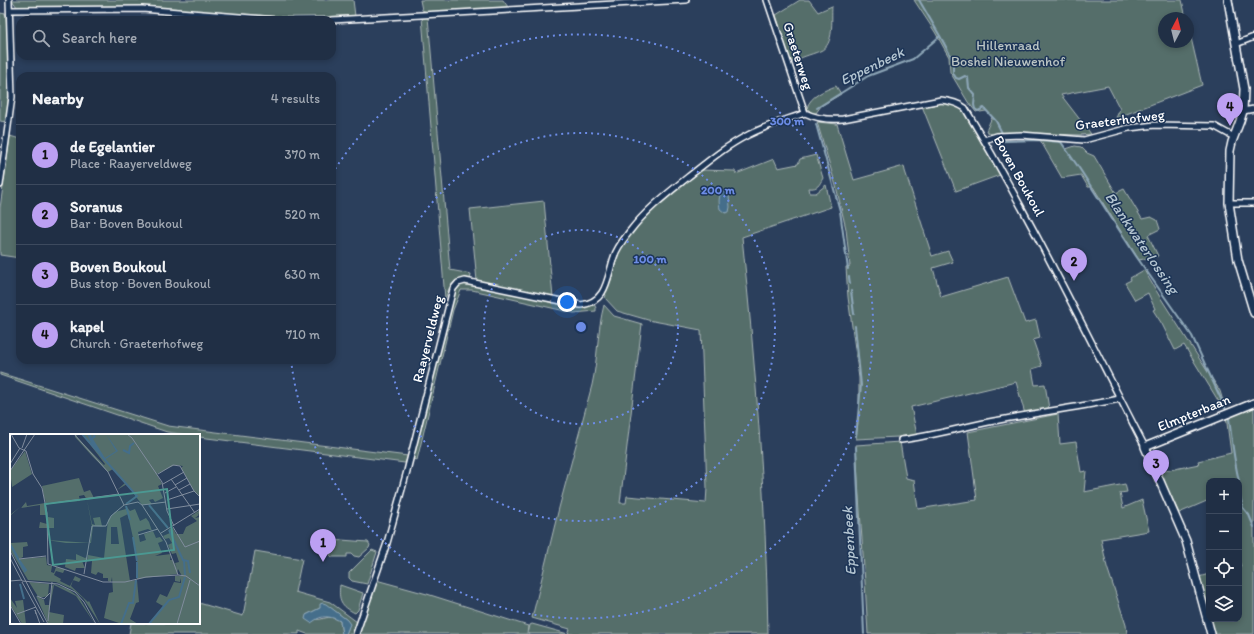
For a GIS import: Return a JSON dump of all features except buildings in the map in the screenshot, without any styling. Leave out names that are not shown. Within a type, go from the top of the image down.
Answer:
[{"type":"street","points":[[0,185],[12,97],[9,0]]},
{"type":"street","points":[[336,20],[686,0]]},
{"type":"street","name":"Graeterweg","points":[[767,0],[805,113]]},
{"type":"street","points":[[1228,0],[1244,89],[1243,111],[1230,151],[1229,203],[1238,260],[1254,313]]},
{"type":"street","points":[[10,10],[142,9],[229,16]]},
{"type":"street","points":[[1236,44],[1254,37]]},
{"type":"street","name":"Boven Boukoul","points":[[805,113],[829,120],[843,119],[924,102],[941,100],[950,101],[965,108],[1048,255],[1144,447],[1186,541],[1211,634]]},
{"type":"street","points":[[1243,111],[1254,109]]},
{"type":"street","name":"Raayerveldweg","points":[[356,634],[387,543],[453,288],[458,283],[465,281],[581,305],[596,301],[602,293],[609,277],[614,256],[619,246],[636,223],[652,206],[712,158],[748,135],[805,113]]},
{"type":"street","name":"Graeterhofweg","points":[[984,140],[997,136],[1021,135],[1084,140],[1129,128],[1155,125],[1214,126],[1234,137]]},
{"type":"street","points":[[1229,203],[1254,203]]},
{"type":"street","points":[[901,440],[927,437],[963,427],[1120,399]]},
{"type":"street","name":"Elmpterbaan","points":[[1144,447],[1254,403]]},
{"type":"green space","points":[[12,0],[353,0],[355,16],[272,16],[125,7],[17,7]]},
{"type":"green space","points":[[420,0],[503,0],[508,7],[427,12],[422,10]]},
{"type":"green space","points":[[800,0],[809,0],[818,12],[832,6],[831,32],[825,48],[791,63],[776,15]]},
{"type":"green space","name":"Hillenraad Boshei Nieuwenhof","points":[[914,0],[1182,0],[1185,12],[1158,12],[1158,48],[1193,48],[1202,85],[1116,118],[1120,109],[1108,86],[1061,95],[1091,134],[1016,133],[993,135],[986,131],[992,117],[986,111],[976,112],[968,102],[950,72],[949,57]]},
{"type":"green space","points":[[0,13],[6,14],[8,41],[9,82],[6,122],[0,121]]},
{"type":"green space","points":[[422,17],[428,17],[450,270],[471,274],[470,280],[455,281],[449,289],[445,299]]},
{"type":"green space","points":[[836,86],[841,94],[821,106],[816,113],[812,113],[807,108],[811,100]]},
{"type":"green space","points":[[942,102],[949,103],[962,110],[1000,175],[956,191],[922,106]]},
{"type":"green space","points":[[817,122],[837,124],[854,180],[904,166],[932,256],[948,251],[953,262],[933,268],[941,297],[1008,277],[1025,323],[1036,320],[1040,338],[1033,340],[1042,366],[1032,369],[1035,385],[1045,384],[1049,409],[1025,414],[1016,382],[911,407],[917,435],[856,439],[859,414],[859,378],[848,297],[846,267],[850,266],[846,229],[836,186]]},
{"type":"green space","points":[[10,136],[16,138],[16,257],[0,255],[0,208]]},
{"type":"green space","points":[[1040,140],[1060,141],[1066,149],[1075,146],[1081,147],[1087,153],[1094,156],[1116,193],[1124,189],[1142,219],[1151,217],[1157,220],[1160,229],[1148,235],[1158,256],[1139,260],[1093,187],[1088,187],[1081,175],[1062,178]]},
{"type":"green space","points":[[816,155],[823,178],[819,185],[809,188],[810,193],[816,193],[826,185],[831,207],[742,237],[760,435],[768,634],[568,634],[570,629],[532,618],[559,508],[592,385],[604,305],[614,316],[642,324],[620,503],[626,503],[627,496],[706,503],[707,488],[701,330],[648,320],[617,311],[605,298],[606,295],[604,293],[614,260],[620,247],[632,231],[650,212],[669,194],[700,170],[735,171],[736,174],[774,159],[778,168],[798,164],[800,159]]},
{"type":"green space","points":[[544,201],[553,298],[477,281],[470,209]]},
{"type":"green space","points":[[1144,270],[1220,391],[1223,401],[1219,402],[1184,345],[1175,350],[1153,310],[1155,309],[1148,293],[1135,300],[1125,283],[1131,280],[1130,278]]},
{"type":"green space","points":[[460,284],[473,284],[575,308],[586,308],[594,304],[596,311],[574,313],[472,290],[461,290],[453,310],[417,460],[412,459],[454,290]]},
{"type":"green space","points":[[0,373],[168,426],[408,456],[405,463],[200,437],[200,434],[167,432],[0,375]]},
{"type":"green space","points":[[1254,406],[1254,634],[1215,634],[1212,622],[1242,622],[1242,478],[1206,478],[1206,501],[1179,513],[1160,472],[1199,464],[1198,461],[1231,453],[1226,416]]},
{"type":"green space","points":[[1058,414],[1060,444],[1076,442],[1081,472],[1086,471],[1084,492],[1125,484],[1127,492],[1120,493],[1123,508],[1142,500],[1149,531],[1101,539],[1107,567],[1126,625],[1127,634],[868,634],[856,445],[900,442],[906,478],[914,480],[918,509],[977,500],[968,432]]},
{"type":"green space","points":[[341,540],[368,542],[370,545],[369,548],[359,557],[352,554],[347,554],[347,557],[332,557],[330,555],[334,543]]},
{"type":"green space","points":[[372,550],[377,552],[367,584],[352,581],[349,578],[349,573]]},
{"type":"green space","points":[[255,551],[302,559],[295,592],[330,602],[357,622],[353,634],[346,634],[348,629],[347,620],[331,608],[320,608],[306,615],[314,619],[329,617],[340,621],[342,634],[307,634],[299,631],[299,634],[129,634],[131,624],[200,624],[200,603],[243,616]]},
{"type":"green space","points":[[1206,575],[1206,602],[1199,577]]},
{"type":"green space","points":[[376,580],[427,594],[528,626],[527,634],[358,634]]},
{"type":"green space","points":[[340,585],[363,593],[358,610],[355,613],[346,608],[340,599]]},
{"type":"green space","points":[[532,624],[568,634],[528,634],[530,625]]},
{"type":"water","points":[[725,191],[729,195],[730,207],[729,212],[725,213],[720,209],[719,200],[722,192]]},
{"type":"water","points":[[323,603],[347,620],[350,624],[346,634],[342,634],[340,621],[334,618],[323,617],[311,623],[305,619],[306,615],[320,608],[320,604]]},
{"type":"waterway","name":"Eppenbeek","points":[[817,108],[868,76],[913,59],[940,36],[919,0]]},
{"type":"waterway","name":"Blankwaterlossing","points":[[940,36],[953,60],[953,73],[956,78],[959,79],[965,76],[968,78],[969,88],[975,95],[975,109],[978,111],[984,108],[996,121],[1002,133]]},
{"type":"waterway","name":"Eppenbeek","points":[[816,124],[840,211],[848,269]]},
{"type":"waterway","name":"Blankwaterlossing","points":[[1004,141],[1039,140],[1061,142],[1136,256],[1192,336],[1226,410]]},
{"type":"waterway","name":"Eppenbeek","points":[[849,277],[850,284]]},
{"type":"waterway","name":"Eppenbeek","points":[[851,291],[854,314]]},
{"type":"waterway","name":"Eppenbeek","points":[[855,326],[861,385],[856,436]]},
{"type":"waterway","name":"Blankwaterlossing","points":[[1229,419],[1238,478]]},
{"type":"waterway","name":"Eppenbeek","points":[[856,447],[864,634]]},
{"type":"waterway","name":"Blankwaterlossing","points":[[1242,504],[1254,527]]},
{"type":"place","name":"kapel","points":[[1230,126]]},
{"type":"place","name":"Soranus","points":[[1074,281]]},
{"type":"place","name":"Boven Boukoul","points":[[1156,483]]},
{"type":"place","name":"de Egelantier","points":[[323,562]]}]
